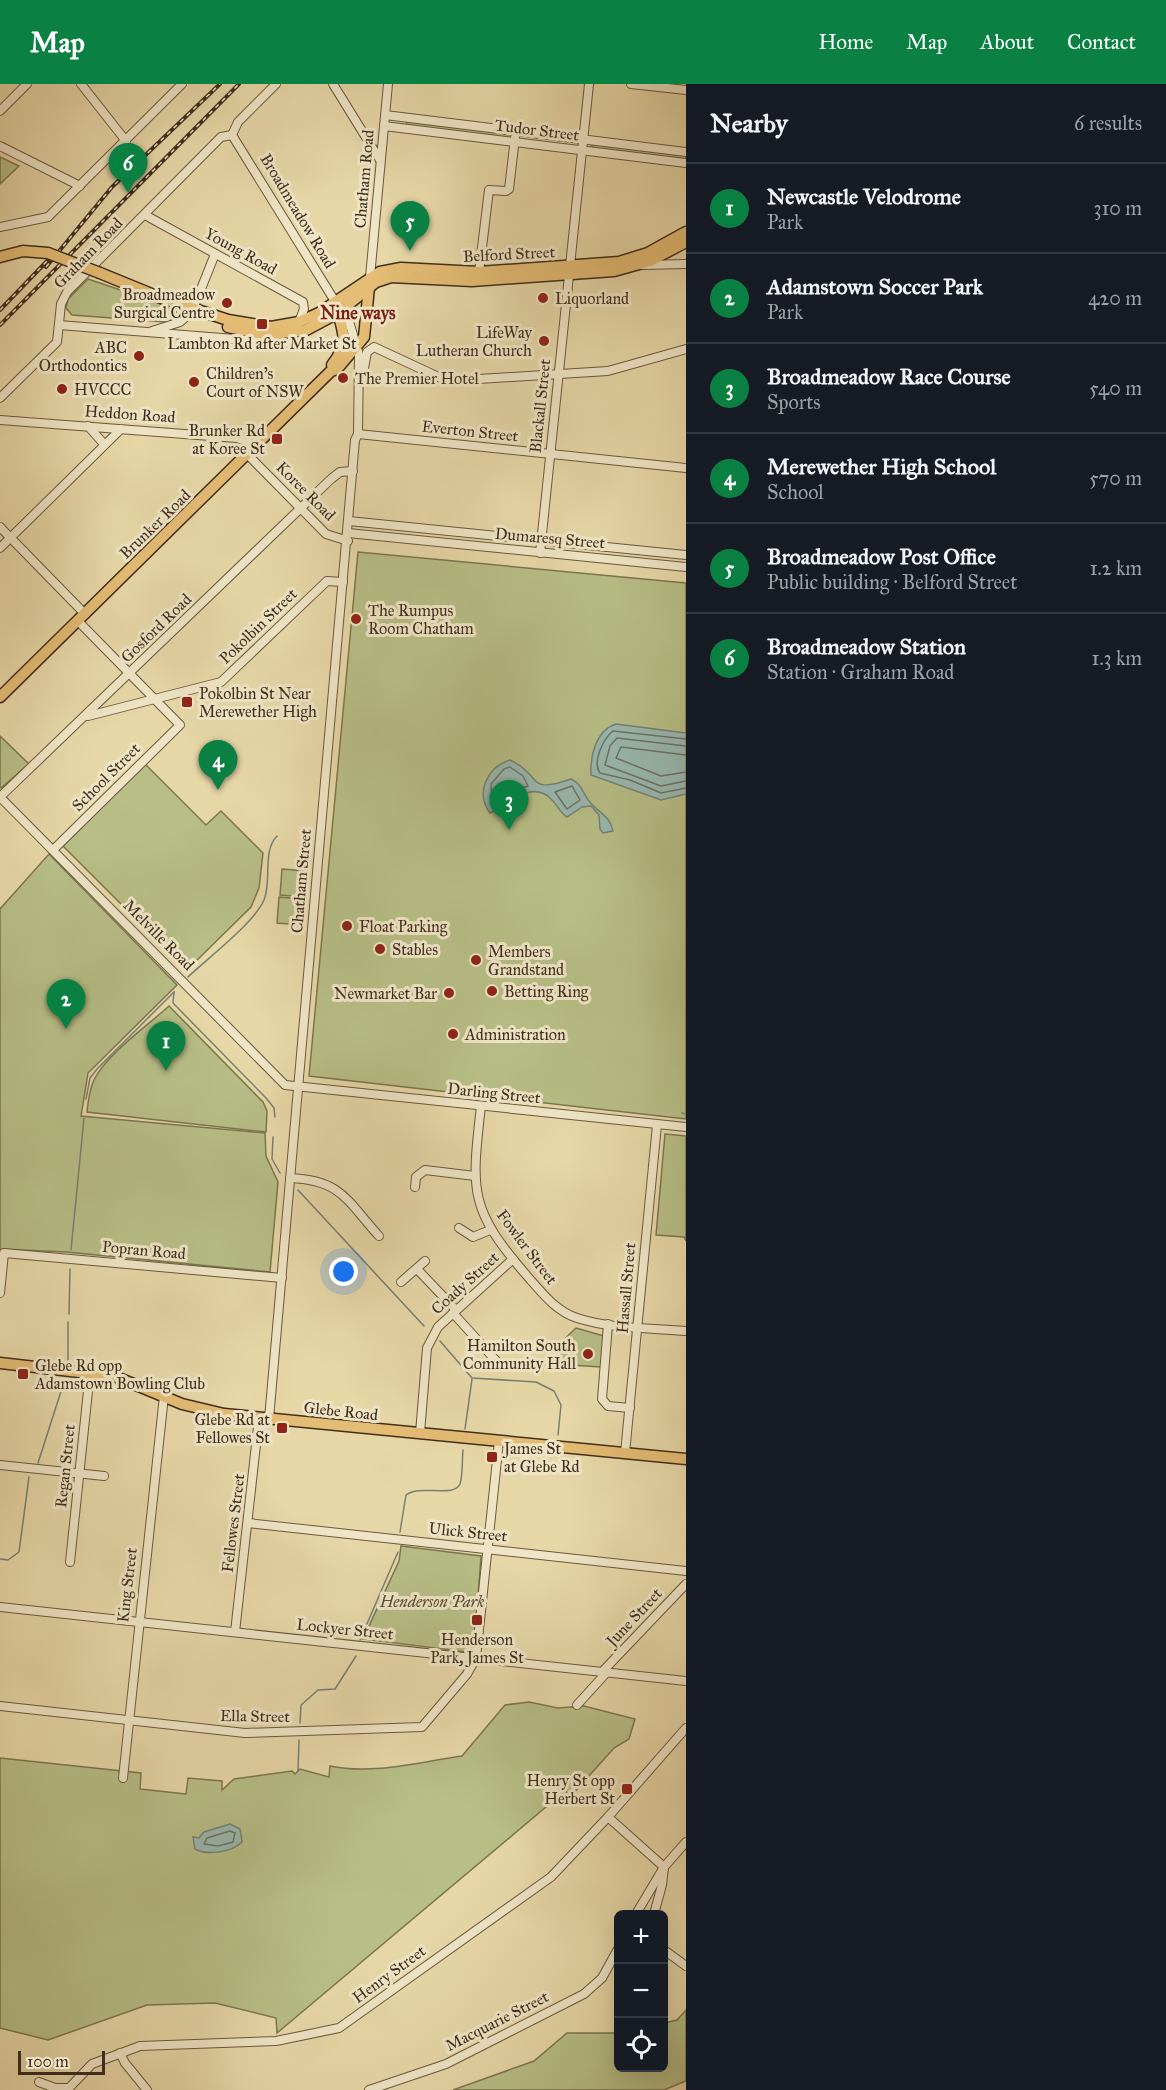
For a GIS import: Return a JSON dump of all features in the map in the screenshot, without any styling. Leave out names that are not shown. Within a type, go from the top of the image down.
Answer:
[{"type":"main road","name":"Belford Street","points":[[369,282],[391,277],[472,281],[570,270],[627,261],[648,253],[686,232]]},
{"type":"main road","name":"Belford Street","points":[[340,308],[380,272],[401,268],[479,272],[614,271],[641,265],[686,242]]},
{"type":"main road","points":[[0,257],[22,252],[48,252],[231,328],[266,335],[306,330],[340,308]]},
{"type":"main road","name":"Chatham Street","points":[[356,347],[365,333],[369,282]]},
{"type":"main road","points":[[192,311],[256,326],[279,326],[299,322],[340,308]]},
{"type":"main road","points":[[340,308],[345,333],[343,346]]},
{"type":"main road","name":"Brunker Road","points":[[0,697],[331,371],[343,346]]},
{"type":"main road","name":"Brunker Road","points":[[331,371],[337,369],[356,347]]},
{"type":"main road","name":"Glebe Road","points":[[0,1363],[90,1372],[129,1380],[201,1410],[686,1459]]},
{"type":"street","points":[[0,111],[27,84]]},
{"type":"street","points":[[81,84],[126,141]]},
{"type":"street","points":[[0,227],[48,217],[182,84]]},
{"type":"street","name":"Graham Road","points":[[0,398],[57,342],[61,304],[66,294],[221,137],[232,135],[238,122],[276,84]]},
{"type":"street","points":[[333,84],[380,161]]},
{"type":"street","name":"Chatham Road","points":[[369,282],[388,84]]},
{"type":"street","name":"Blackall Street","points":[[540,553],[589,84]]},
{"type":"street","points":[[631,84],[686,90]]},
{"type":"street","name":"Tudor Street","points":[[385,115],[686,152]]},
{"type":"street","name":"Tudor Street","points":[[384,126],[686,163]]},
{"type":"street","points":[[479,272],[489,190],[506,191],[509,189],[515,131]]},
{"type":"street","name":"Broadmeadow Road","points":[[232,135],[340,308]]},
{"type":"street","points":[[0,147],[80,186]]},
{"type":"street","name":"Young Road","points":[[146,215],[303,302],[304,310],[299,322]]},
{"type":"street","points":[[148,332],[180,322],[192,311],[215,254]]},
{"type":"street","points":[[641,265],[686,264]]},
{"type":"street","name":"Chatham Street","points":[[264,1418],[282,1278],[355,440],[358,434],[360,385],[356,347],[353,330],[340,308]]},
{"type":"street","points":[[59,325],[247,340],[266,335],[272,342],[343,346]]},
{"type":"street","points":[[360,385],[367,352],[374,347],[447,381],[559,376],[608,371],[686,349]]},
{"type":"street","name":"Heddon Road","points":[[0,420],[237,438],[256,445]]},
{"type":"street","points":[[88,426],[104,444]]},
{"type":"street","points":[[0,548],[121,429]]},
{"type":"street","name":"Everton Street","points":[[358,434],[686,468]]},
{"type":"street","name":"Koree Road","points":[[248,454],[326,534],[348,537]]},
{"type":"street","name":"Gosford Road","points":[[0,797],[86,717],[331,479],[340,472],[353,475]]},
{"type":"street","name":"Dumaresq Street","points":[[349,521],[686,555]]},
{"type":"street","points":[[0,527],[130,674],[156,700]]},
{"type":"street","points":[[466,545],[467,534]]},
{"type":"street","name":"Dumaresq Street","points":[[348,537],[466,545],[686,567]]},
{"type":"street","points":[[632,561],[633,550]]},
{"type":"street","name":"Pokolbin Street","points":[[86,717],[221,682],[327,581],[343,582]]},
{"type":"street","name":"School Street","points":[[53,850],[180,725],[156,700]]},
{"type":"street","name":"Melville Road","points":[[0,797],[285,1085],[298,1089]]},
{"type":"street","name":"Darling Street","points":[[298,1089],[686,1127]]},
{"type":"street","name":"Fowler Street","points":[[481,1106],[475,1176],[480,1208],[490,1230],[513,1259],[557,1306],[574,1317],[608,1324],[686,1331]]},
{"type":"street","name":"Hassall Street","points":[[625,1453],[657,1125]]},
{"type":"street","points":[[415,1187],[416,1177],[425,1170],[475,1176]]},
{"type":"street","points":[[290,1178],[318,1180],[333,1186],[379,1236]]},
{"type":"street","points":[[459,1228],[473,1237],[490,1230]]},
{"type":"street","name":"Popran Road","points":[[0,1293],[4,1253],[282,1278]]},
{"type":"street","name":"Coady Street","points":[[420,1433],[429,1341],[434,1331],[513,1259]]},
{"type":"street","points":[[401,1282],[425,1261]]},
{"type":"street","points":[[417,1269],[499,1365]]},
{"type":"street","points":[[608,1324],[602,1399],[608,1406],[630,1408]]},
{"type":"street","name":"Regan Street","points":[[70,1562],[90,1372]]},
{"type":"street","name":"King Street","points":[[123,1778],[138,1621],[164,1396]]},
{"type":"street","name":"Fellowes Street","points":[[235,1632],[264,1418]]},
{"type":"street","points":[[476,1658],[499,1441]]},
{"type":"street","points":[[0,1464],[104,1476]]},
{"type":"street","name":"Ulick Street","points":[[248,1523],[686,1571]]},
{"type":"street","name":"June Street","points":[[577,1705],[686,1584]]},
{"type":"street","name":"Lockyer Street","points":[[0,1607],[686,1681]]},
{"type":"street","name":"Ella Street","points":[[0,1706],[244,1733],[422,1727],[467,1674],[476,1658]]},
{"type":"street","name":"Henry Street","points":[[39,2082],[55,2088],[69,2088],[92,2064],[140,2046],[276,2040],[339,2028],[551,1877],[608,1817],[686,1728]]},
{"type":"street","points":[[608,1817],[664,1867]]},
{"type":"street","points":[[638,1910],[664,1867],[686,1842]]},
{"type":"street","points":[[655,1910],[664,1867]]},
{"type":"street","points":[[668,1953],[686,1966]]},
{"type":"street","name":"Macquarie Street","points":[[369,2090],[446,2064],[584,1994],[602,1978],[614,1956]]},
{"type":"street","points":[[120,2053],[125,2063],[147,2090]]},
{"type":"green space","points":[[407,121],[512,134],[512,139],[406,126]]},
{"type":"green space","points":[[592,144],[686,155],[686,160],[592,149]]},
{"type":"green space","points":[[0,157],[19,166],[0,184]]},
{"type":"green space","points":[[88,279],[162,304],[182,315],[180,318],[166,322],[72,315],[66,308],[68,299]]},
{"type":"green space","points":[[358,552],[686,583],[686,1119],[309,1076]]},
{"type":"green space","points":[[0,736],[29,764],[1,788],[0,787]]},
{"type":"green space","points":[[145,764],[206,825],[221,811],[263,853],[259,888],[251,907],[187,970],[63,846]]},
{"type":"green space","points":[[49,854],[177,985],[88,1073],[81,1116],[265,1133],[266,1156],[278,1182],[270,1272],[66,1252],[0,1249],[0,909]]},
{"type":"green space","points":[[282,869],[306,871],[303,897],[280,895]]},
{"type":"green space","points":[[279,897],[303,899],[301,925],[277,923]]},
{"type":"green space","points":[[169,1006],[263,1102],[267,1111],[266,1132],[87,1112],[91,1088],[100,1070],[118,1050]]},
{"type":"green space","points":[[665,1134],[686,1136],[686,1241],[684,1237],[656,1235]]},
{"type":"green space","points":[[576,1328],[604,1336],[601,1367],[569,1365],[554,1349]]},
{"type":"green space","name":"Henderson Park","points":[[401,1546],[481,1556],[474,1653],[363,1639],[399,1561]]},
{"type":"green space","points":[[529,1702],[558,1708],[584,1706],[635,1719],[629,1739],[614,1748],[571,1796],[565,1791],[277,2033],[276,2018],[215,2003],[147,2005],[48,2040],[0,2028],[0,1758],[141,1773],[140,1789],[186,1794],[188,1778],[222,1781],[222,1790],[234,1779],[292,1771],[295,1774],[300,1769],[329,1777],[330,1766],[379,1768],[462,1756],[505,1705]]},
{"type":"green space","points":[[686,2010],[686,2081],[664,2090],[453,2090],[534,2061],[567,2033],[614,2033],[614,2072],[668,2072],[668,2022],[677,2020]]},
{"type":"water","points":[[616,724],[686,733],[686,794],[661,800],[591,775],[593,752],[599,738],[609,727]]},
{"type":"water","points":[[510,760],[540,784],[547,785],[571,779],[575,781],[592,805],[609,821],[613,831],[603,833],[600,829],[599,815],[591,806],[582,807],[567,817],[551,799],[536,792],[520,796],[490,813],[484,797],[486,782],[495,768]]},
{"type":"water","points":[[230,1824],[240,1829],[242,1842],[238,1845],[213,1852],[195,1849],[193,1837],[199,1838],[204,1832]]},
{"type":"waterway","points":[[188,977],[241,929],[259,909],[266,892],[268,858],[272,842],[277,836]]},
{"type":"waterway","points":[[174,992],[173,1003],[266,1098],[274,1108],[275,1117]]},
{"type":"waterway","points":[[86,1099],[90,1078],[98,1068],[174,992]]},
{"type":"waterway","points":[[682,1113],[686,1114]]},
{"type":"waterway","points":[[71,1250],[84,1118]]},
{"type":"waterway","points":[[273,1137],[272,1159],[280,1173]]},
{"type":"waterway","points":[[298,1190],[424,1326]]},
{"type":"waterway","points":[[69,1314],[70,1269]]},
{"type":"waterway","points":[[68,1322],[68,1361]]},
{"type":"waterway","points":[[440,1341],[472,1378],[536,1382],[554,1391],[561,1405],[558,1435]]},
{"type":"waterway","points":[[465,1429],[472,1379]]},
{"type":"waterway","points":[[38,1463],[64,1382]]},
{"type":"waterway","points":[[400,1532],[406,1495],[412,1492],[444,1491],[457,1488],[460,1484],[463,1450]]},
{"type":"waterway","points":[[0,1559],[8,1560],[19,1552],[29,1477]]},
{"type":"waterway","points":[[360,1640],[398,1552]]},
{"type":"waterway","points":[[300,1723],[301,1705],[318,1690],[335,1689],[356,1656]]},
{"type":"waterway","points":[[298,1771],[299,1740]]},
{"type":"railway","points":[[46,267],[112,187],[220,84]]},
{"type":"railway","points":[[0,325],[239,84]]},
{"type":"railway","points":[[0,310],[50,258]]},
{"type":"place","name":"Broadmeadow Station","points":[[128,193]]},
{"type":"place","name":"Broadmeadow Post Office","points":[[410,251]]},
{"type":"place","name":"Liquorland","points":[[543,298]]},
{"type":"place","name":"Broadmeadow Surgical Centre","points":[[227,303]]},
{"type":"place","name":"Lambton Rd after Market St","points":[[262,324]]},
{"type":"place","name":"LifeWay Lutheran Church","points":[[544,341]]},
{"type":"place","name":"ABC Orthodontics","points":[[139,356]]},
{"type":"place","name":"The Premier Hotel","points":[[343,378]]},
{"type":"place","name":"Children's Court of NSW","points":[[194,382]]},
{"type":"place","name":"HVCCC","points":[[62,389]]},
{"type":"place","name":"Brunker Rd at Koree St","points":[[277,439]]},
{"type":"place","name":"The Rumpus Room Chatham","points":[[356,619]]},
{"type":"place","name":"Pokolbin St Near Merewether High","points":[[187,702]]},
{"type":"place","name":"Merewether High School","points":[[218,790]]},
{"type":"place","name":"Broadmeadow Race Course","points":[[509,830]]},
{"type":"place","name":"Float Parking","points":[[347,926]]},
{"type":"place","name":"Stables","points":[[380,949]]},
{"type":"place","name":"Members Grandstand","points":[[476,960]]},
{"type":"place","name":"Betting Ring","points":[[492,991]]},
{"type":"place","name":"Newmarket Bar","points":[[449,993]]},
{"type":"place","name":"Adamstown Soccer Park","points":[[66,1029]]},
{"type":"place","name":"Administration","points":[[453,1034]]},
{"type":"place","name":"Newcastle Velodrome","points":[[166,1071]]},
{"type":"place","name":"Hamilton South Community Hall","points":[[588,1354]]},
{"type":"place","name":"Glebe Rd opp Adamstown Bowling Club","points":[[23,1374]]},
{"type":"place","name":"Glebe Rd at Fellowes St","points":[[282,1428]]},
{"type":"place","name":"James St at Glebe Rd","points":[[492,1457]]},
{"type":"place","name":"Henderson Park, James St","points":[[477,1620]]},
{"type":"place","name":"Henry St opp Herbert St","points":[[627,1789]]},
{"type":"district","name":"Nine ways","points":[[358,313]]}]
